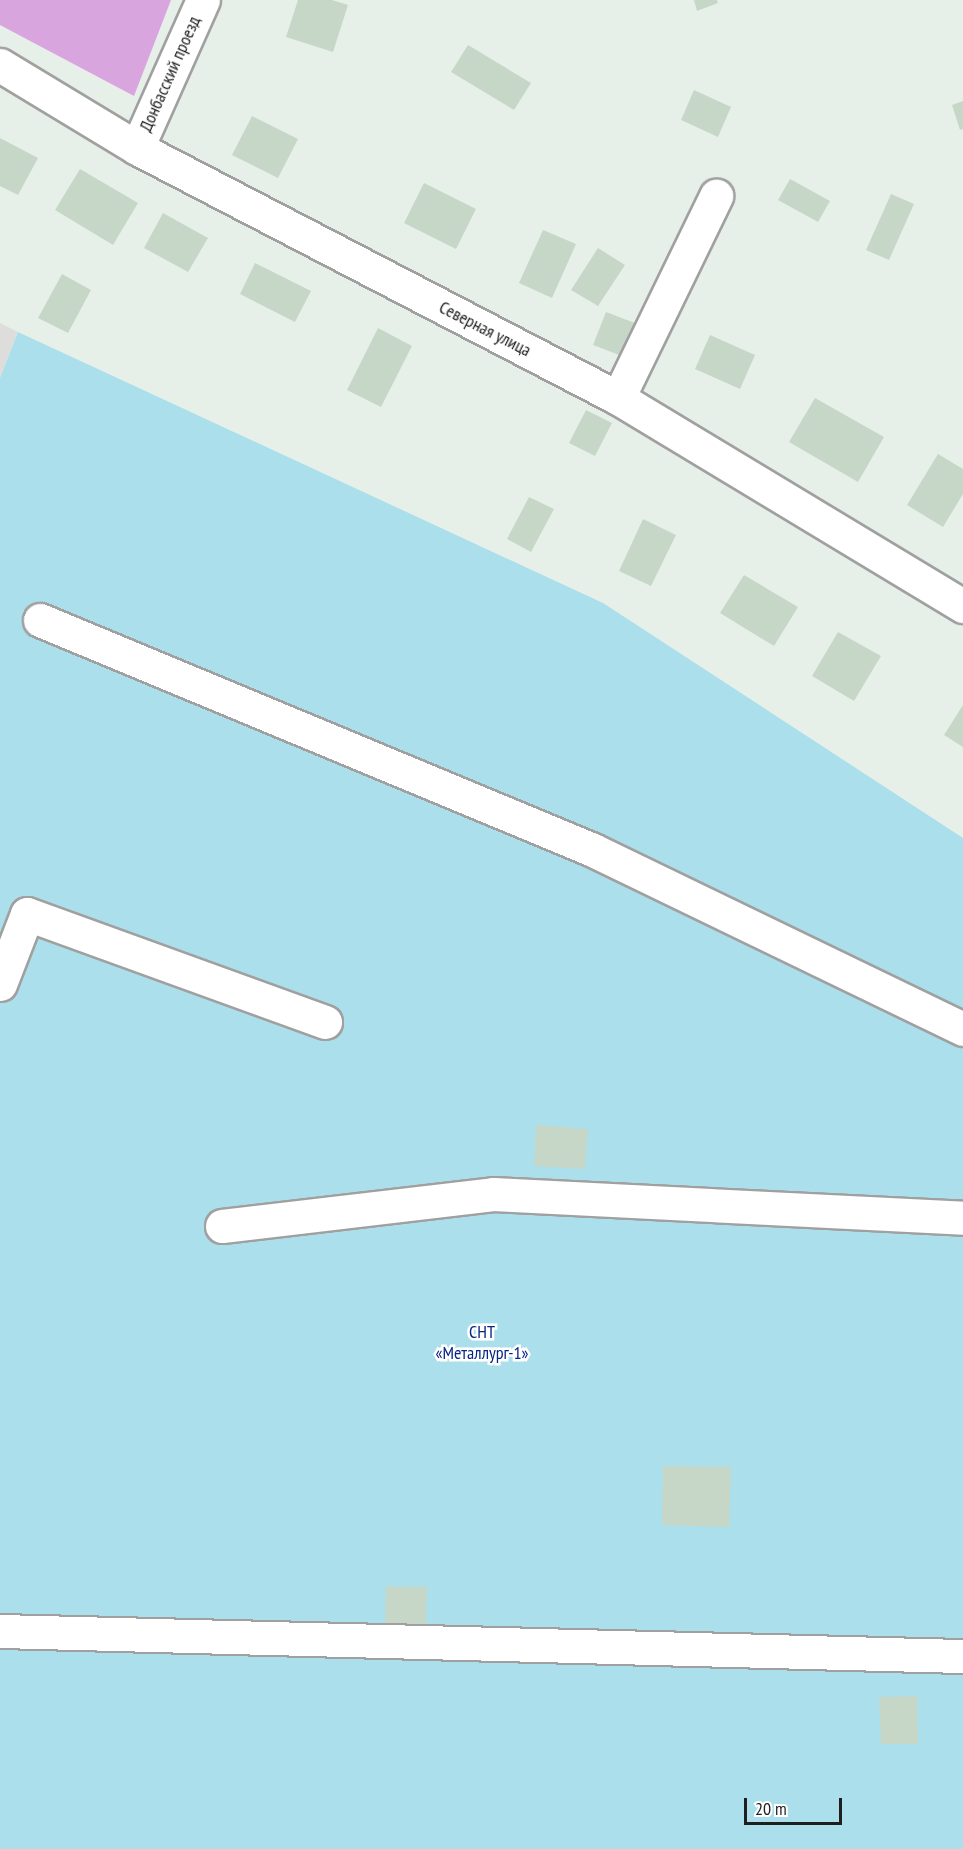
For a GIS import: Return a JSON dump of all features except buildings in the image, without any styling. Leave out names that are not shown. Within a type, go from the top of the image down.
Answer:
[{"type":"street","name":"Донбасский проезд","points":[[137,148],[203,0]]},
{"type":"street","name":"Северная улица","points":[[0,65],[137,148],[618,398],[963,606]]},
{"type":"street","points":[[618,398],[716,196]]},
{"type":"street","points":[[40,620],[593,850],[963,1029]]},
{"type":"street","points":[[0,984],[27,914],[325,1022]]},
{"type":"street","points":[[222,1226],[493,1194],[963,1218]]},
{"type":"street","points":[[0,1631],[963,1656]]},
{"type":"shaded area","points":[[0,0],[171,0],[134,96],[0,25]]},
{"type":"shaded area","points":[[0,323],[18,332],[0,378]]},
{"type":"green space","name":"СНТ «Металлург-1»","points":[[18,332],[603,603],[963,838],[963,1849],[0,1849],[0,378]]}]
